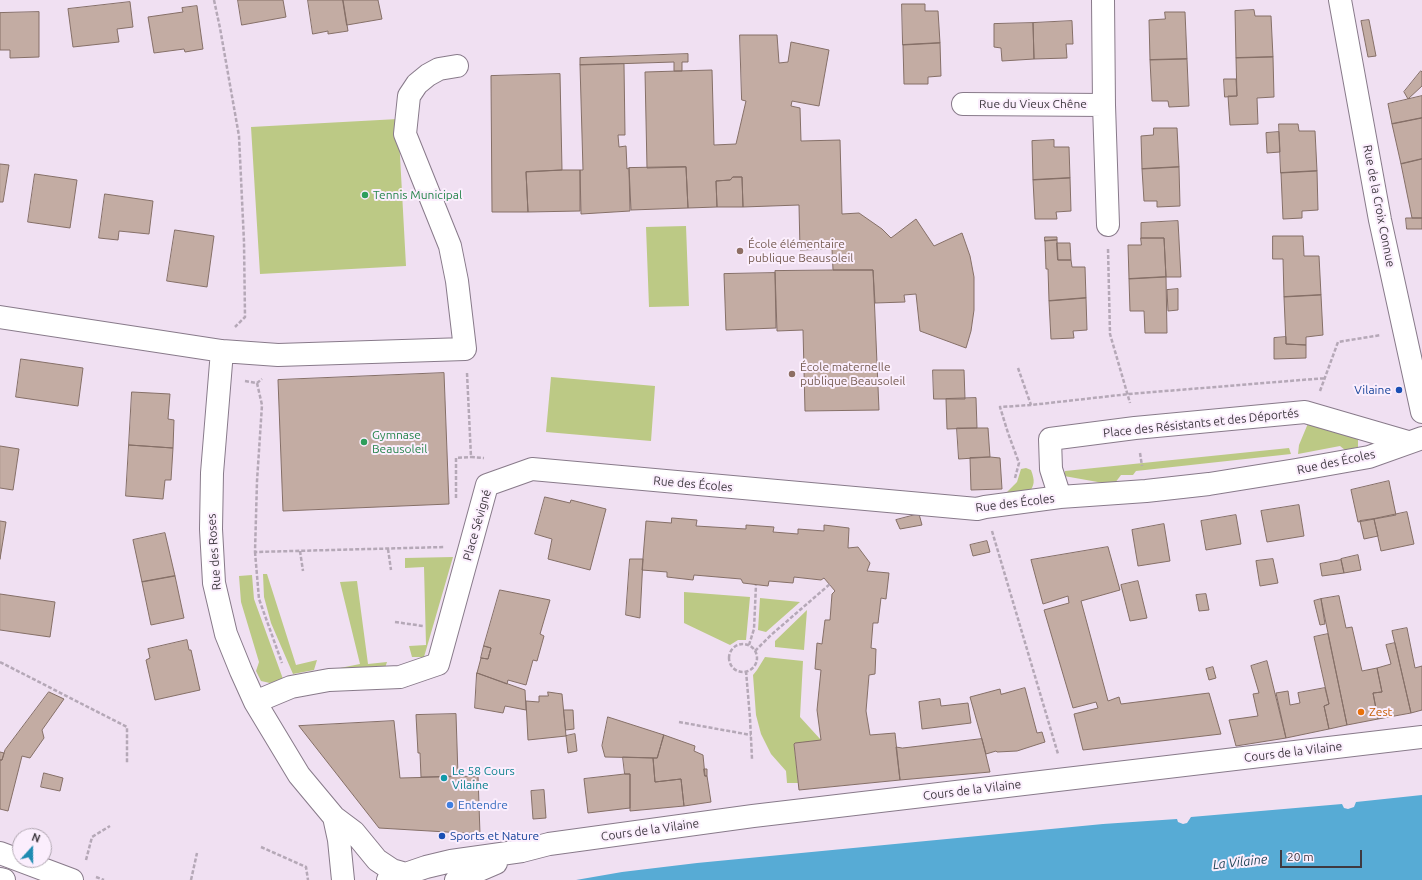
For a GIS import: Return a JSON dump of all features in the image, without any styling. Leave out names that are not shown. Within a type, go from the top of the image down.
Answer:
[{"type":"street","name":"Rue du Vieux Chêne","points":[[1103,0],[1104,105],[1108,224]]},
{"type":"street","name":"Rue de la Croix Connue","points":[[1340,0],[1380,220],[1422,412]]},
{"type":"street","points":[[0,317],[247,354],[285,355],[465,349],[457,282],[450,246],[405,134],[409,96],[417,84],[428,75],[439,69],[457,66]]},
{"type":"street","name":"Rue du Vieux Chêne","points":[[963,104],[1104,105]]},
{"type":"street","name":"Rue des Roses","points":[[222,351],[212,473],[211,529],[214,582],[226,634],[240,671],[255,702],[299,775],[334,817],[354,832],[376,870],[392,870],[397,877]]},
{"type":"street","name":"Place des Résistants et des Déportés","points":[[1060,497],[1051,469],[1050,439],[1143,427],[1305,412],[1415,440]]},
{"type":"street","name":"Rue des Écoles","points":[[532,469],[977,509],[1060,497],[1186,486],[1296,470],[1369,457],[1415,440]]},
{"type":"street","name":"Place Sévigné","points":[[255,702],[291,687],[329,680],[400,677],[438,664],[487,485],[532,469]]},
{"type":"street","name":"Cours de la Vilaine","points":[[397,877],[451,861],[522,851],[549,844],[753,816],[1422,736]]},
{"type":"street","name":"Rue des Roses","points":[[334,817],[339,840],[343,880]]},
{"type":"street","name":"Cours de la Vilaine","points":[[456,880],[522,851]]},
{"type":"street","points":[[0,854],[82,873]]},
{"type":"street","points":[[0,879],[4,880]]},
{"type":"path","points":[[214,0],[239,136],[244,242],[245,317]]},
{"type":"path","points":[[1108,224],[1110,334]]},
{"type":"path","points":[[1311,414],[1326,378],[1338,342],[1385,334]]},
{"type":"path","points":[[465,349],[471,457]]},
{"type":"path","points":[[1018,368],[1031,405]]},
{"type":"path","points":[[257,384],[262,405],[257,481],[255,552],[259,599],[291,687]]},
{"type":"path","points":[[456,502],[456,458],[485,458]]},
{"type":"path","points":[[255,552],[449,547]]},
{"type":"path","points":[[388,549],[391,570]]},
{"type":"path","points":[[300,551],[303,571]]},
{"type":"path","points":[[749,645],[754,629],[756,584]]},
{"type":"path","points":[[755,651],[771,635],[830,584]]},
{"type":"path","points":[[741,644],[749,645],[755,651],[757,660],[754,666],[746,672],[737,671],[731,664],[729,656],[733,648],[741,644]]},
{"type":"path","points":[[0,662],[127,727],[127,763]]},
{"type":"path","points":[[746,672],[752,735],[752,759]]},
{"type":"path","points":[[679,722],[752,735]]},
{"type":"path","points":[[104,880],[82,873],[92,837],[110,826]]},
{"type":"path","points":[[261,847],[306,867],[308,880]]},
{"type":"path","points":[[191,880],[197,854]]},
{"type":"green space","points":[[398,119],[406,266],[260,274],[251,127]]},
{"type":"green space","points":[[686,226],[689,306],[649,307],[646,227]]},
{"type":"green space","points":[[551,377],[655,386],[651,441],[546,432]]},
{"type":"green space","points":[[1309,421],[1358,434],[1358,447],[1345,450],[1340,446],[1298,454],[1299,445]]},
{"type":"green space","points":[[1289,448],[1291,454],[1136,471],[1133,475],[1121,475],[1115,483],[1109,484],[1064,476],[1065,471]]},
{"type":"green space","points":[[1026,468],[1031,470],[1034,480],[1032,488],[1028,494],[1005,494],[1017,482],[1021,469]]},
{"type":"green space","points":[[453,557],[424,657],[412,657],[409,646],[426,645],[424,567],[405,568],[405,558]]},
{"type":"green space","points":[[263,574],[267,574],[296,665],[317,660],[314,670],[293,674],[271,623],[264,597]]},
{"type":"green space","points":[[252,575],[254,599],[283,679],[270,683],[261,681],[256,671],[259,662],[241,602],[239,576]]},
{"type":"green space","points":[[357,581],[368,664],[387,662],[385,668],[343,671],[340,668],[360,664],[340,582]]},
{"type":"green space","points":[[684,592],[750,597],[746,640],[738,640],[730,645],[684,623]]},
{"type":"green space","points":[[760,598],[800,602],[766,632],[758,630]]},
{"type":"green space","points":[[807,610],[804,650],[775,647],[775,641]]},
{"type":"green space","points":[[765,657],[803,661],[800,717],[821,740],[794,744],[798,783],[787,783],[786,771],[771,754],[761,734],[756,715],[753,675]]},
{"type":"water","name":"La Vilaine","points":[[1422,795],[1422,880],[576,880],[622,872],[697,863],[1103,824],[1177,819],[1178,822],[1183,824],[1187,823],[1191,817],[1342,804],[1344,808],[1348,809],[1354,807],[1356,802]]},
{"type":"building","points":[[238,0],[283,0],[286,17],[242,25]]},
{"type":"building","points":[[308,0],[343,0],[348,31],[328,34],[328,31],[313,34]]},
{"type":"building","points":[[343,0],[378,0],[382,19],[347,25]]},
{"type":"building","points":[[130,2],[133,27],[117,29],[119,42],[73,47],[68,9]]},
{"type":"building","points":[[902,4],[925,4],[925,11],[938,11],[940,43],[903,45]]},
{"type":"building","points":[[197,6],[203,49],[185,52],[184,49],[154,53],[148,17],[183,12],[182,8]]},
{"type":"building","points":[[1254,10],[1255,16],[1271,16],[1273,57],[1236,58],[1235,11]]},
{"type":"building","points":[[39,12],[39,57],[10,58],[10,50],[0,50],[0,13]]},
{"type":"building","points":[[1165,12],[1185,12],[1187,59],[1150,60],[1149,20],[1165,19]]},
{"type":"building","points":[[1369,20],[1376,56],[1368,57],[1361,21]]},
{"type":"building","points":[[1072,21],[1073,44],[1066,44],[1067,58],[1034,59],[1033,23]]},
{"type":"building","points":[[1033,23],[1034,59],[1002,61],[1001,48],[994,47],[994,24]]},
{"type":"building","points":[[740,35],[777,35],[779,63],[788,62],[791,42],[829,50],[819,106],[792,101],[791,106],[800,108],[801,141],[840,140],[842,214],[859,213],[882,229],[891,238],[916,219],[934,246],[962,233],[970,256],[974,277],[974,310],[971,331],[966,348],[920,331],[916,294],[904,295],[905,302],[875,303],[873,270],[833,270],[832,249],[800,250],[799,205],[743,207],[742,177],[733,177],[730,180],[716,181],[717,207],[688,208],[686,167],[647,168],[645,72],[712,70],[714,145],[736,144],[746,101],[742,100]]},
{"type":"building","points":[[940,43],[941,76],[928,77],[928,84],[904,84],[903,45]]},
{"type":"building","points":[[688,54],[688,62],[682,62],[682,71],[674,71],[674,62],[580,65],[580,58]]},
{"type":"building","points":[[1273,57],[1274,97],[1257,98],[1258,124],[1230,125],[1228,96],[1237,96],[1236,58]]},
{"type":"building","points":[[1187,59],[1189,106],[1169,107],[1168,101],[1152,101],[1150,60]]},
{"type":"building","points":[[624,64],[625,135],[618,135],[619,147],[626,146],[627,169],[629,168],[630,211],[581,214],[580,170],[583,170],[580,65]]},
{"type":"building","points":[[1421,71],[1422,86],[1408,99],[1404,92]]},
{"type":"building","points":[[560,74],[562,170],[526,172],[528,212],[492,212],[491,76]]},
{"type":"building","points":[[1224,79],[1236,79],[1237,96],[1225,97]]},
{"type":"building","points":[[1422,96],[1422,118],[1392,124],[1388,104]]},
{"type":"building","points":[[1422,118],[1422,159],[1401,164],[1392,124]]},
{"type":"building","points":[[1279,124],[1298,124],[1299,131],[1315,131],[1317,171],[1281,173]]},
{"type":"building","points":[[1154,128],[1177,128],[1179,167],[1142,169],[1141,136],[1153,135]]},
{"type":"building","points":[[1279,132],[1280,152],[1267,153],[1266,133]]},
{"type":"building","points":[[1054,140],[1054,147],[1069,147],[1070,178],[1033,180],[1032,141]]},
{"type":"building","points":[[1422,159],[1422,218],[1412,218],[1401,164]]},
{"type":"building","points":[[0,164],[9,165],[3,202],[0,202]]},
{"type":"building","points":[[686,167],[688,208],[631,210],[629,168]]},
{"type":"building","points":[[1179,167],[1180,206],[1157,207],[1157,201],[1144,201],[1142,169]]},
{"type":"building","points":[[580,170],[580,211],[528,212],[526,172]]},
{"type":"building","points":[[1317,171],[1318,210],[1302,211],[1302,218],[1283,219],[1281,173]]},
{"type":"building","points":[[35,174],[77,180],[70,228],[28,222]]},
{"type":"building","points":[[733,177],[742,177],[743,207],[717,207],[716,181],[730,180]]},
{"type":"building","points":[[1070,178],[1071,211],[1056,212],[1057,219],[1035,219],[1033,180]]},
{"type":"building","points":[[105,194],[153,201],[149,234],[119,231],[118,240],[99,238]]},
{"type":"building","points":[[1406,218],[1422,218],[1422,229],[1407,229]]},
{"type":"building","points":[[1178,221],[1181,277],[1166,277],[1164,238],[1141,238],[1141,223]]},
{"type":"building","points":[[175,230],[214,236],[207,287],[167,281]]},
{"type":"building","points":[[1273,236],[1303,236],[1304,256],[1319,256],[1321,295],[1284,297],[1283,259],[1273,259]]},
{"type":"building","points":[[1045,237],[1057,237],[1057,240],[1045,241]]},
{"type":"building","points":[[1141,238],[1164,238],[1166,277],[1129,279],[1128,245],[1141,245]]},
{"type":"building","points":[[1057,240],[1058,260],[1071,260],[1072,267],[1085,267],[1086,298],[1049,301],[1045,241]]},
{"type":"building","points":[[1057,243],[1070,243],[1071,260],[1058,260]]},
{"type":"building","points":[[873,270],[879,410],[805,411],[803,330],[777,331],[775,271]]},
{"type":"building","points":[[775,273],[776,328],[726,330],[724,274]]},
{"type":"building","points":[[1166,277],[1167,333],[1145,333],[1144,311],[1130,311],[1129,279]]},
{"type":"building","points":[[1178,289],[1178,310],[1168,311],[1167,290]]},
{"type":"building","points":[[1321,295],[1323,335],[1306,337],[1306,345],[1286,344],[1284,297]]},
{"type":"building","points":[[1086,298],[1087,330],[1073,331],[1074,338],[1051,339],[1049,301]]},
{"type":"building","points":[[1286,337],[1286,344],[1306,345],[1306,358],[1274,359],[1274,338]]},
{"type":"building","points":[[21,359],[83,368],[78,406],[16,397]]},
{"type":"building","points":[[933,370],[964,370],[965,399],[934,399]]},
{"type":"building","name":"Gymnase Beausoleil","points":[[444,373],[449,504],[283,511],[278,380]]},
{"type":"building","points":[[132,392],[170,394],[168,419],[174,420],[173,448],[129,445]]},
{"type":"building","points":[[976,398],[977,428],[947,429],[946,399]]},
{"type":"building","points":[[957,428],[988,428],[990,457],[959,459]]},
{"type":"building","points":[[129,445],[173,448],[171,480],[165,480],[163,499],[126,496]]},
{"type":"building","points":[[0,446],[19,449],[13,490],[0,488]]},
{"type":"building","points":[[970,458],[1000,458],[1002,489],[971,490]]},
{"type":"building","points":[[1389,481],[1396,515],[1358,522],[1351,490]]},
{"type":"building","points":[[545,497],[570,503],[571,500],[606,509],[590,570],[548,559],[552,539],[535,534]]},
{"type":"building","points":[[1299,505],[1304,536],[1267,542],[1261,511]]},
{"type":"building","points":[[1407,512],[1414,544],[1381,551],[1374,519]]},
{"type":"building","points":[[919,514],[922,525],[900,529],[896,520]]},
{"type":"building","points":[[1236,515],[1241,544],[1206,550],[1201,521]]},
{"type":"building","points":[[672,518],[697,520],[696,526],[746,529],[746,525],[774,527],[773,532],[798,534],[798,529],[824,531],[824,525],[849,528],[848,548],[858,547],[870,563],[867,571],[889,573],[886,599],[881,598],[878,623],[873,623],[871,648],[876,649],[875,674],[869,675],[866,711],[870,735],[895,733],[900,780],[799,790],[794,744],[821,740],[817,710],[821,670],[815,669],[817,643],[822,644],[825,620],[830,620],[832,594],[835,591],[824,578],[821,580],[794,577],[793,583],[769,581],[768,586],[743,583],[741,579],[694,575],[693,580],[667,577],[667,572],[642,570],[646,521],[671,523]]},
{"type":"building","points":[[1374,519],[1378,536],[1364,539],[1360,521]]},
{"type":"building","points":[[0,521],[6,522],[0,559]]},
{"type":"building","points":[[1164,524],[1170,561],[1138,566],[1132,530]]},
{"type":"building","points":[[165,533],[175,576],[142,582],[133,540]]},
{"type":"building","points":[[987,541],[990,552],[973,556],[970,545]]},
{"type":"building","points":[[1108,547],[1120,590],[1081,601],[1108,701],[1119,697],[1121,704],[1209,693],[1221,734],[1083,750],[1074,714],[1098,708],[1096,702],[1073,708],[1044,610],[1069,603],[1068,596],[1043,604],[1031,560]]},
{"type":"building","points":[[1358,555],[1361,570],[1344,573],[1341,559]]},
{"type":"building","points":[[630,559],[643,559],[640,618],[626,615]]},
{"type":"building","points":[[1273,559],[1278,583],[1260,586],[1256,561]]},
{"type":"building","points":[[1341,560],[1344,573],[1322,576],[1320,564]]},
{"type":"building","points":[[175,576],[184,618],[151,625],[142,582]]},
{"type":"building","points":[[1138,581],[1147,618],[1130,621],[1121,585]]},
{"type":"building","points":[[500,590],[550,600],[540,634],[544,636],[537,661],[533,660],[526,685],[508,680],[507,684],[477,673],[481,658],[488,659],[491,648],[484,646]]},
{"type":"building","points":[[0,594],[55,602],[50,637],[0,630]]},
{"type":"building","points":[[1206,594],[1209,610],[1199,611],[1196,595]]},
{"type":"building","points":[[1339,596],[1346,628],[1352,627],[1362,671],[1377,668],[1382,692],[1373,693],[1378,719],[1347,725],[1321,599]]},
{"type":"building","points":[[1321,599],[1325,624],[1320,625],[1314,601]]},
{"type":"building","points":[[1407,628],[1415,668],[1422,666],[1422,710],[1411,713],[1392,631]]},
{"type":"building","points":[[1328,634],[1347,725],[1329,729],[1324,706],[1329,704],[1314,637]]},
{"type":"building","points":[[187,640],[189,650],[191,650],[200,690],[155,700],[146,660],[150,658],[148,649]]},
{"type":"building","points":[[1395,643],[1411,713],[1378,719],[1373,693],[1382,692],[1377,668],[1391,664],[1386,645]]},
{"type":"building","points":[[484,646],[491,648],[488,659],[481,658]]},
{"type":"building","points":[[1267,661],[1286,738],[1236,746],[1229,720],[1258,716],[1253,694],[1259,693],[1251,666]]},
{"type":"building","points":[[1213,667],[1216,678],[1209,680],[1206,669]]},
{"type":"building","points":[[477,673],[525,690],[526,710],[505,706],[503,713],[475,708]]},
{"type":"building","points":[[1025,688],[1037,733],[1042,732],[1045,742],[1017,751],[996,751],[986,754],[970,697],[1000,689],[1001,694]]},
{"type":"building","points":[[1325,688],[1329,704],[1324,706],[1329,729],[1286,738],[1276,693],[1288,691],[1290,705],[1300,703],[1298,693]]},
{"type":"building","points":[[49,692],[64,699],[42,730],[44,738],[30,758],[22,756],[8,811],[0,809],[0,760],[2,760],[5,750]]},
{"type":"building","points":[[548,692],[562,694],[566,736],[528,740],[526,701],[539,702],[539,696],[548,696]]},
{"type":"building","points":[[940,699],[941,706],[968,703],[971,723],[922,729],[919,702]]},
{"type":"building","points":[[564,710],[573,710],[574,729],[566,730]]},
{"type":"building","points":[[456,714],[458,776],[421,777],[416,715]]},
{"type":"building","points":[[608,717],[664,735],[657,758],[605,757],[602,746]]},
{"type":"building","name":"Le 58 Cours Vilaine","points":[[394,721],[400,778],[478,776],[480,834],[379,828],[299,726]]},
{"type":"building","points":[[575,734],[577,751],[568,753],[566,736]]},
{"type":"building","points":[[664,735],[695,746],[694,751],[703,755],[705,776],[707,776],[711,802],[684,806],[681,779],[655,782],[653,758],[657,758]]},
{"type":"building","points":[[982,739],[990,772],[900,780],[896,747],[902,748]]},
{"type":"building","points":[[0,752],[4,753],[2,760],[0,760]]},
{"type":"building","points":[[623,757],[653,758],[655,782],[681,779],[684,806],[630,811],[630,774],[625,774]]},
{"type":"building","points":[[704,769],[707,769],[707,776],[705,776]]},
{"type":"building","points":[[44,773],[63,778],[60,791],[41,787]]},
{"type":"building","points":[[630,774],[630,808],[588,813],[584,779]]},
{"type":"building","points":[[544,790],[546,818],[533,819],[531,791]]},
{"type":"place","name":"Tennis Municipal","points":[[365,195]]},
{"type":"place","name":"École élémentaire publique Beausoleil","points":[[740,251]]},
{"type":"place","name":"École maternelle publique Beausoleil","points":[[792,374]]},
{"type":"place","name":"Vilaine","points":[[1399,390]]},
{"type":"place","name":"Gymnase Beausoleil","points":[[364,442]]},
{"type":"place","name":"Zest","points":[[1361,712]]},
{"type":"place","name":"Le 58 Cours Vilaine","points":[[444,778]]},
{"type":"place","name":"Entendre","points":[[450,805]]},
{"type":"place","name":"Sports et Nature","points":[[442,836]]}]
